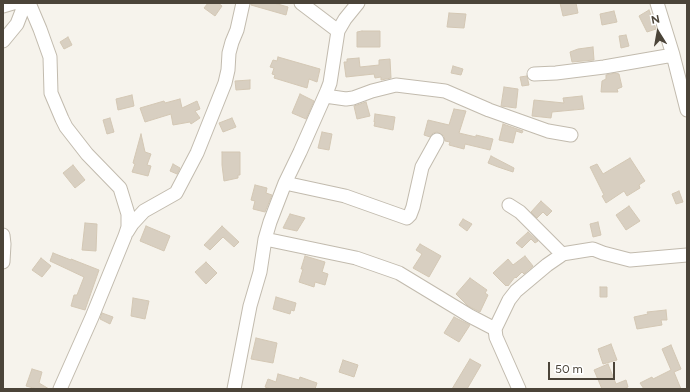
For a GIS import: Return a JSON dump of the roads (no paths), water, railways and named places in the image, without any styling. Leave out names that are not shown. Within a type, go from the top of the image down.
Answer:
[{"type":"street","points":[[3,6],[13,3]]},
{"type":"street","points":[[3,41],[17,24],[22,12],[22,3]]},
{"type":"street","points":[[29,3],[50,57],[51,93],[66,127],[87,154],[122,191],[128,214],[128,227],[125,236],[92,317],[60,389]]},
{"type":"street","points":[[125,236],[132,224],[144,211],[176,193],[197,153],[225,84],[229,53],[237,30],[243,3]]},
{"type":"street","points":[[301,3],[338,31]]},
{"type":"street","points":[[234,389],[250,306],[260,272],[265,239],[270,222],[285,183],[330,83],[338,31],[345,19],[358,3]]},
{"type":"street","points":[[656,3],[673,55],[687,106]]},
{"type":"street","points":[[534,74],[604,67],[673,55]]},
{"type":"street","points":[[325,96],[346,99],[353,98],[372,91],[396,85],[437,90],[450,93],[483,108],[548,131],[562,135],[572,135]]},
{"type":"street","points":[[285,183],[345,196],[407,218],[413,207],[422,167],[437,140]]},
{"type":"street","points":[[509,205],[520,212],[558,252],[563,254]]},
{"type":"street","points":[[3,235],[3,262]]},
{"type":"street","points":[[265,239],[356,258],[400,273],[470,316],[495,329]]},
{"type":"street","points":[[519,389],[496,337],[495,329],[509,300],[516,291],[547,265],[563,254],[593,249],[630,260],[687,255]]}]
